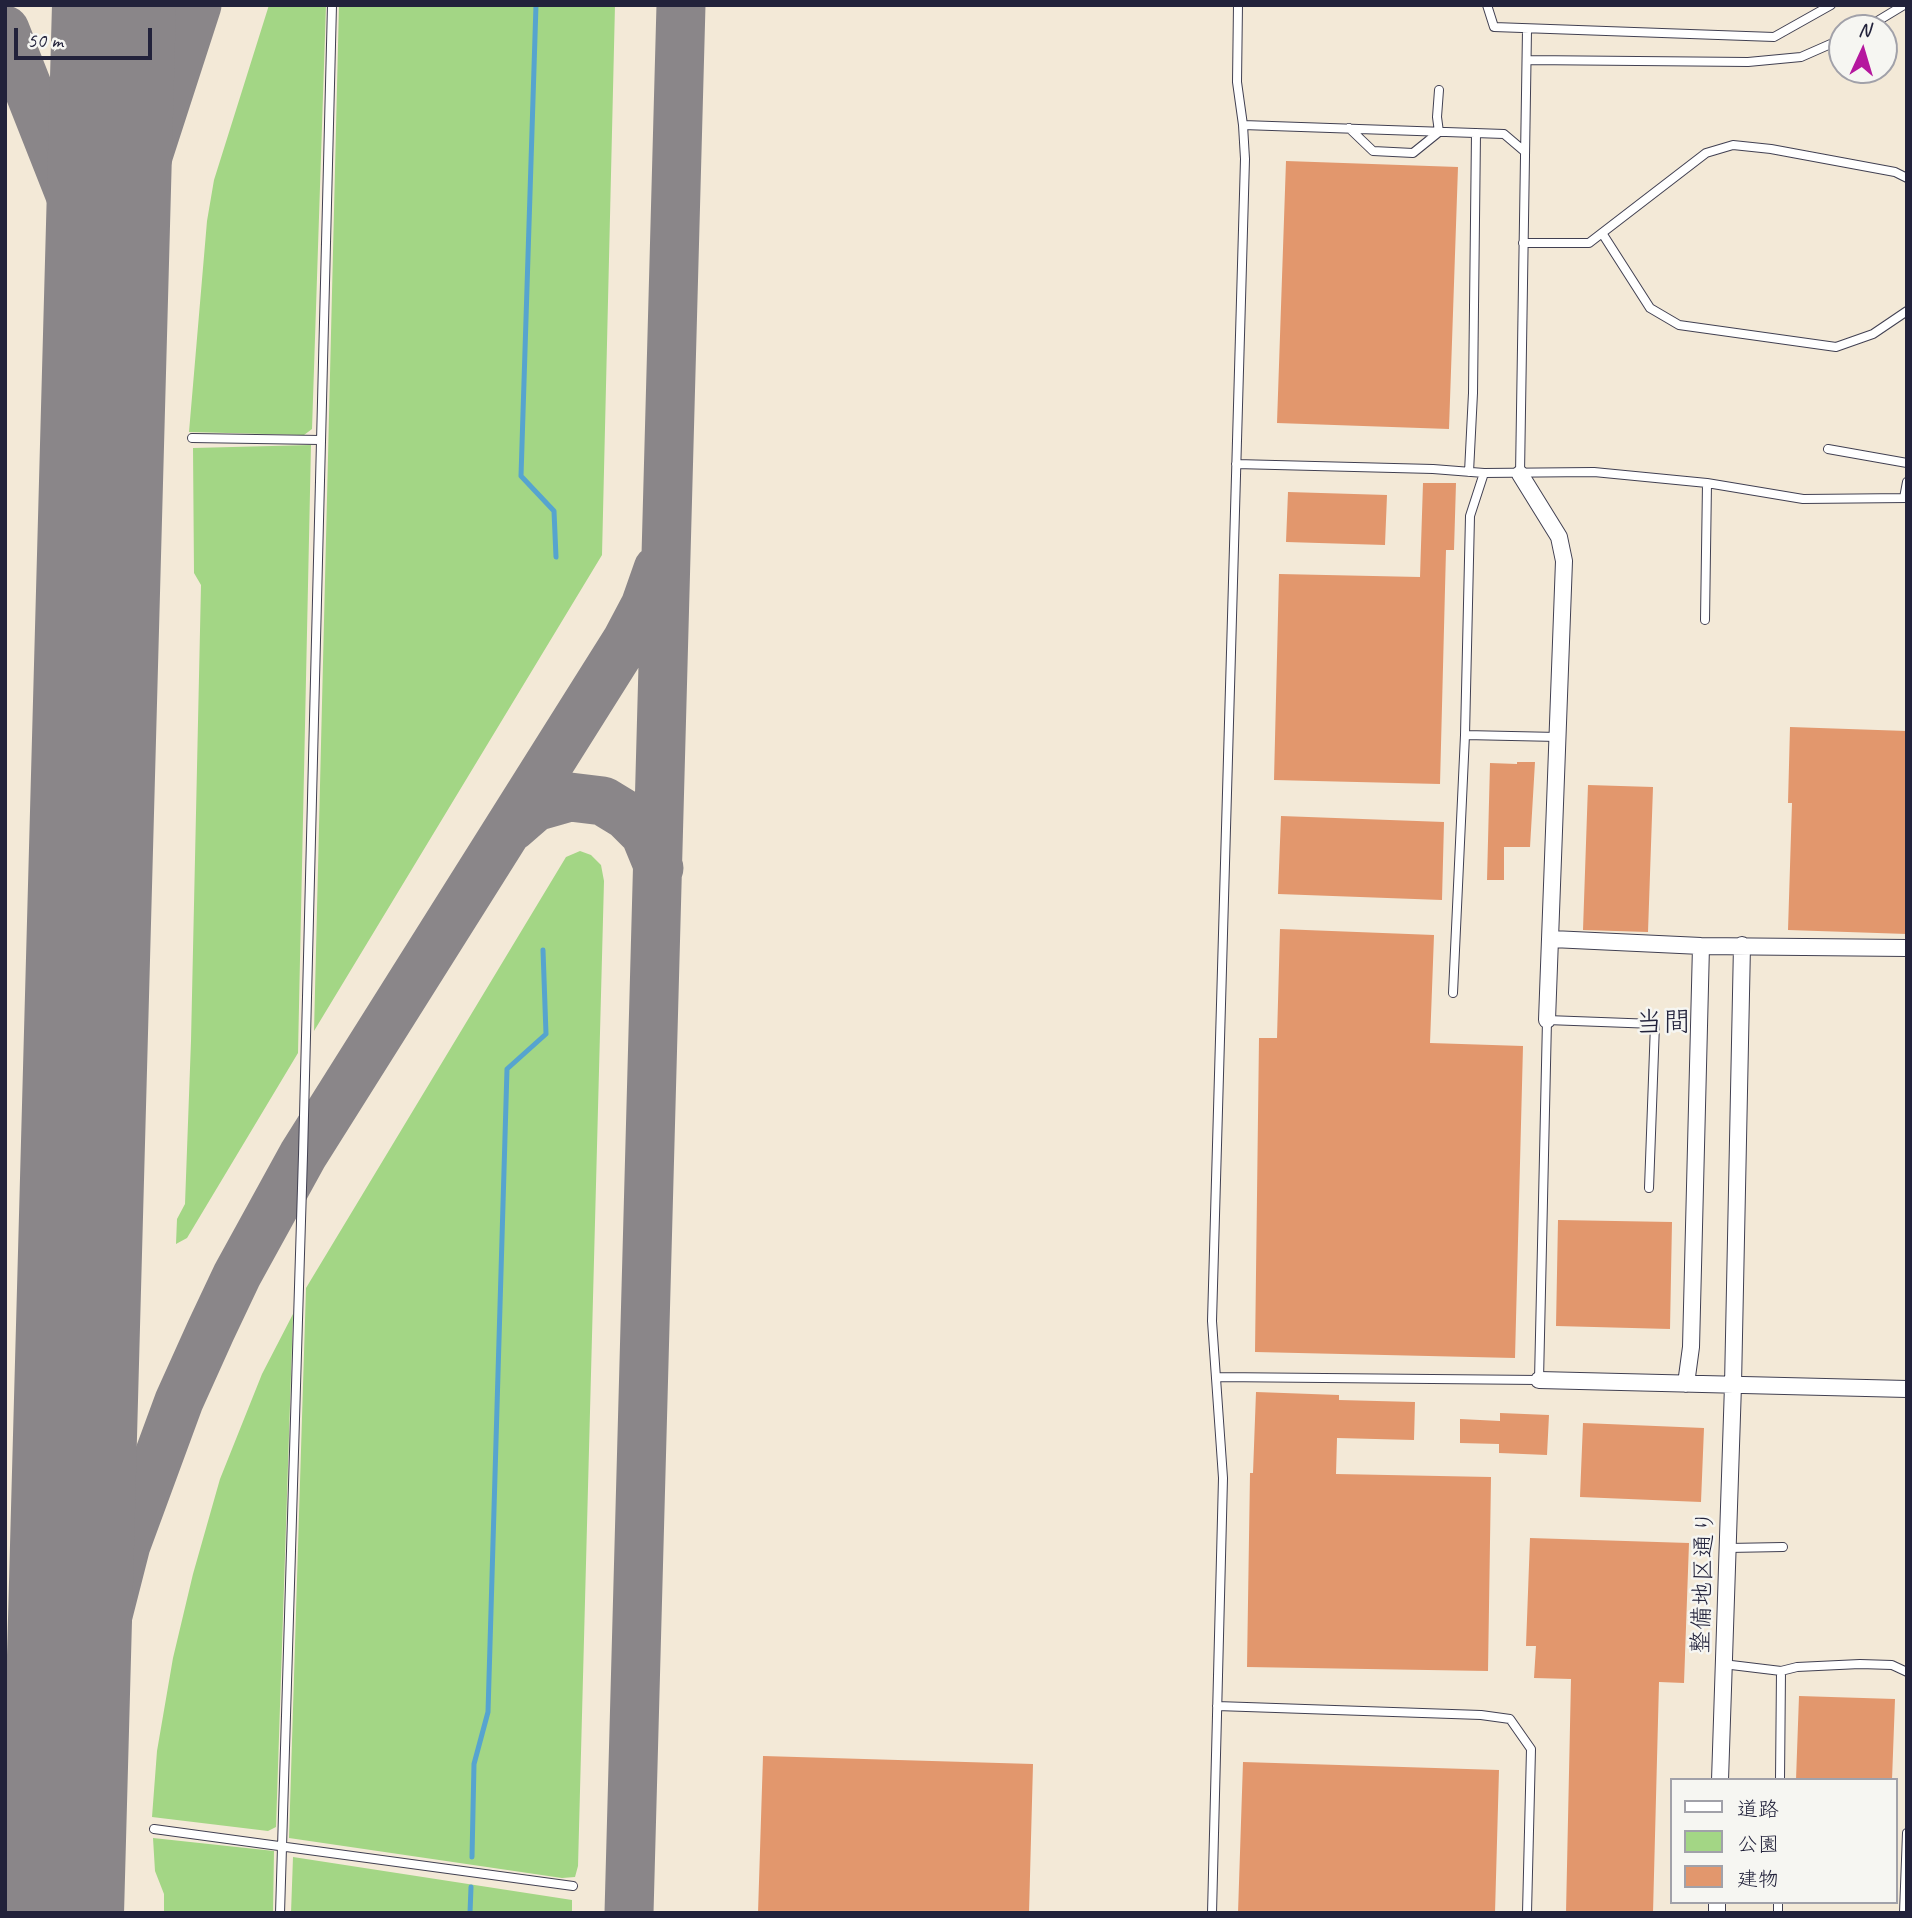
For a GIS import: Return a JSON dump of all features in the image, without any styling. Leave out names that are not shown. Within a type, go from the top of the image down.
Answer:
[{"type":"street","points":[[1520,474],[1559,537],[1564,561],[1548,1020]]},
{"type":"street","points":[[1552,939],[1701,946],[1907,948]]},
{"type":"street","name":"整備地区通り","points":[[1720,1778],[1733,1385],[1742,945]]},
{"type":"street","points":[[1686,1384],[1691,1347],[1701,946]]},
{"type":"street","points":[[1539,1380],[1907,1389]]},
{"type":"lane","points":[[280,1913],[332,5]]},
{"type":"lane","points":[[1212,1913],[1223,1478],[1212,1321],[1245,159],[1237,82],[1238,5]]},
{"type":"lane","points":[[1487,5],[1494,27],[1774,37],[1831,5]]},
{"type":"lane","points":[[1520,474],[1527,30]]},
{"type":"lane","points":[[1527,60],[1748,62],[1801,57],[1828,45]]},
{"type":"lane","points":[[1439,90],[1439,132]]},
{"type":"lane","points":[[1243,125],[1504,134],[1524,150]]},
{"type":"lane","points":[[1349,128],[1373,151],[1413,153],[1439,132]]},
{"type":"lane","points":[[1469,472],[1473,393],[1476,133]]},
{"type":"lane","points":[[1523,243],[1589,243],[1706,153],[1733,145],[1771,149],[1895,172],[1907,178]]},
{"type":"lane","points":[[1602,233],[1650,308],[1679,325],[1836,347],[1873,334],[1907,311]]},
{"type":"lane","points":[[192,438],[320,440]]},
{"type":"lane","points":[[1828,449],[1907,463]]},
{"type":"lane","points":[[1236,464],[1520,474],[1594,472],[1707,484],[1803,499],[1906,498],[1907,482]]},
{"type":"lane","points":[[1453,993],[1465,735],[1470,516],[1483,473]]},
{"type":"lane","points":[[1705,621],[1707,484]]},
{"type":"lane","points":[[1465,735],[1558,737]]},
{"type":"lane","points":[[1217,1377],[1539,1380],[1548,1020],[1656,1024],[1649,1188]]},
{"type":"lane","points":[[1728,1548],[1783,1547]]},
{"type":"lane","points":[[1723,1664],[1781,1671],[1797,1667],[1892,1665],[1907,1672]]},
{"type":"lane","points":[[1780,1778],[1781,1671]]},
{"type":"lane","points":[[1217,1706],[1510,1718],[1531,1749],[1527,1913]]},
{"type":"lane","points":[[153,1829],[573,1886]]},
{"type":"lane","points":[[1904,1913],[1907,1833]]},
{"type":"green space","points":[[269,5],[326,5],[312,429],[304,435],[189,432],[207,221],[214,180]]},
{"type":"green space","points":[[339,5],[615,5],[602,555],[314,1031]]},
{"type":"green space","points":[[311,445],[298,1053],[187,1238],[176,1244],[177,1219],[185,1204],[201,585],[194,573],[193,448]]},
{"type":"green space","points":[[580,851],[591,855],[601,865],[604,881],[578,1866],[575,1877],[562,1878],[289,1838],[306,1288],[566,857]]},
{"type":"green space","points":[[293,1314],[276,1827],[268,1831],[152,1817],[157,1751],[173,1658],[193,1574],[220,1479],[262,1374]]},
{"type":"green space","points":[[153,1838],[274,1851],[273,1913],[164,1913],[164,1894],[155,1871]]},
{"type":"green space","points":[[293,1857],[572,1900],[572,1913],[291,1913]]},
{"type":"building","points":[[1286,161],[1458,167],[1449,429],[1277,423]]},
{"type":"building","points":[[1423,483],[1456,483],[1454,550],[1446,550],[1440,784],[1274,780],[1279,574],[1420,577]]},
{"type":"building","points":[[1288,492],[1387,495],[1385,545],[1286,542]]},
{"type":"building","points":[[1790,727],[1907,731],[1907,934],[1788,930],[1792,803],[1788,803]]},
{"type":"building","points":[[1535,762],[1530,847],[1504,847],[1504,880],[1487,880],[1490,763]]},
{"type":"building","points":[[1588,785],[1653,787],[1648,932],[1583,930]]},
{"type":"building","points":[[1281,816],[1444,822],[1442,900],[1278,894]]},
{"type":"building","points":[[1280,929],[1434,935],[1430,1043],[1523,1046],[1515,1358],[1255,1352],[1259,1038],[1277,1038]]},
{"type":"building","points":[[1558,1220],[1672,1222],[1670,1329],[1556,1326]]},
{"type":"building","points":[[1256,1392],[1339,1395],[1339,1400],[1415,1402],[1414,1440],[1337,1438],[1336,1474],[1491,1477],[1488,1671],[1247,1667],[1250,1473],[1253,1473]]},
{"type":"building","points":[[1500,1413],[1549,1415],[1547,1455],[1499,1453],[1499,1444],[1460,1443],[1460,1419],[1500,1421]]},
{"type":"building","points":[[1583,1423],[1704,1428],[1701,1502],[1580,1497]]},
{"type":"building","points":[[1530,1538],[1689,1543],[1684,1683],[1659,1682],[1653,1913],[1566,1913],[1571,1679],[1534,1678],[1536,1646],[1526,1646]]},
{"type":"building","points":[[1799,1696],[1895,1699],[1892,1778],[1796,1778]]},
{"type":"building","points":[[763,1756],[1033,1764],[1029,1913],[758,1913]]},
{"type":"building","points":[[1243,1762],[1499,1770],[1495,1913],[1238,1913]]},
{"type":"waterway","points":[[536,5],[521,476],[554,511],[556,557]]},
{"type":"waterway","points":[[472,1857],[474,1764],[488,1712],[507,1069],[546,1034],[543,950]]},
{"type":"waterway","points":[[470,1913],[471,1887]]},
{"type":"taxiway","points":[[106,303],[149,153],[197,5]]},
{"type":"taxiway","points":[[629,1913],[681,5]]},
{"type":"taxiway","points":[[5,30],[106,286]]},
{"type":"taxiway","points":[[64,1818],[105,1627],[126,1545],[179,1401],[237,1275],[303,1155],[627,640],[645,606],[658,569]]},
{"type":"taxiway","points":[[512,827],[535,807],[570,797],[603,801],[626,815],[645,834],[659,868]]},
{"type":"runway","points":[[62,1913],[114,5]]},
{"type":"district","name":"当間","points":[[1663,1024]]}]
